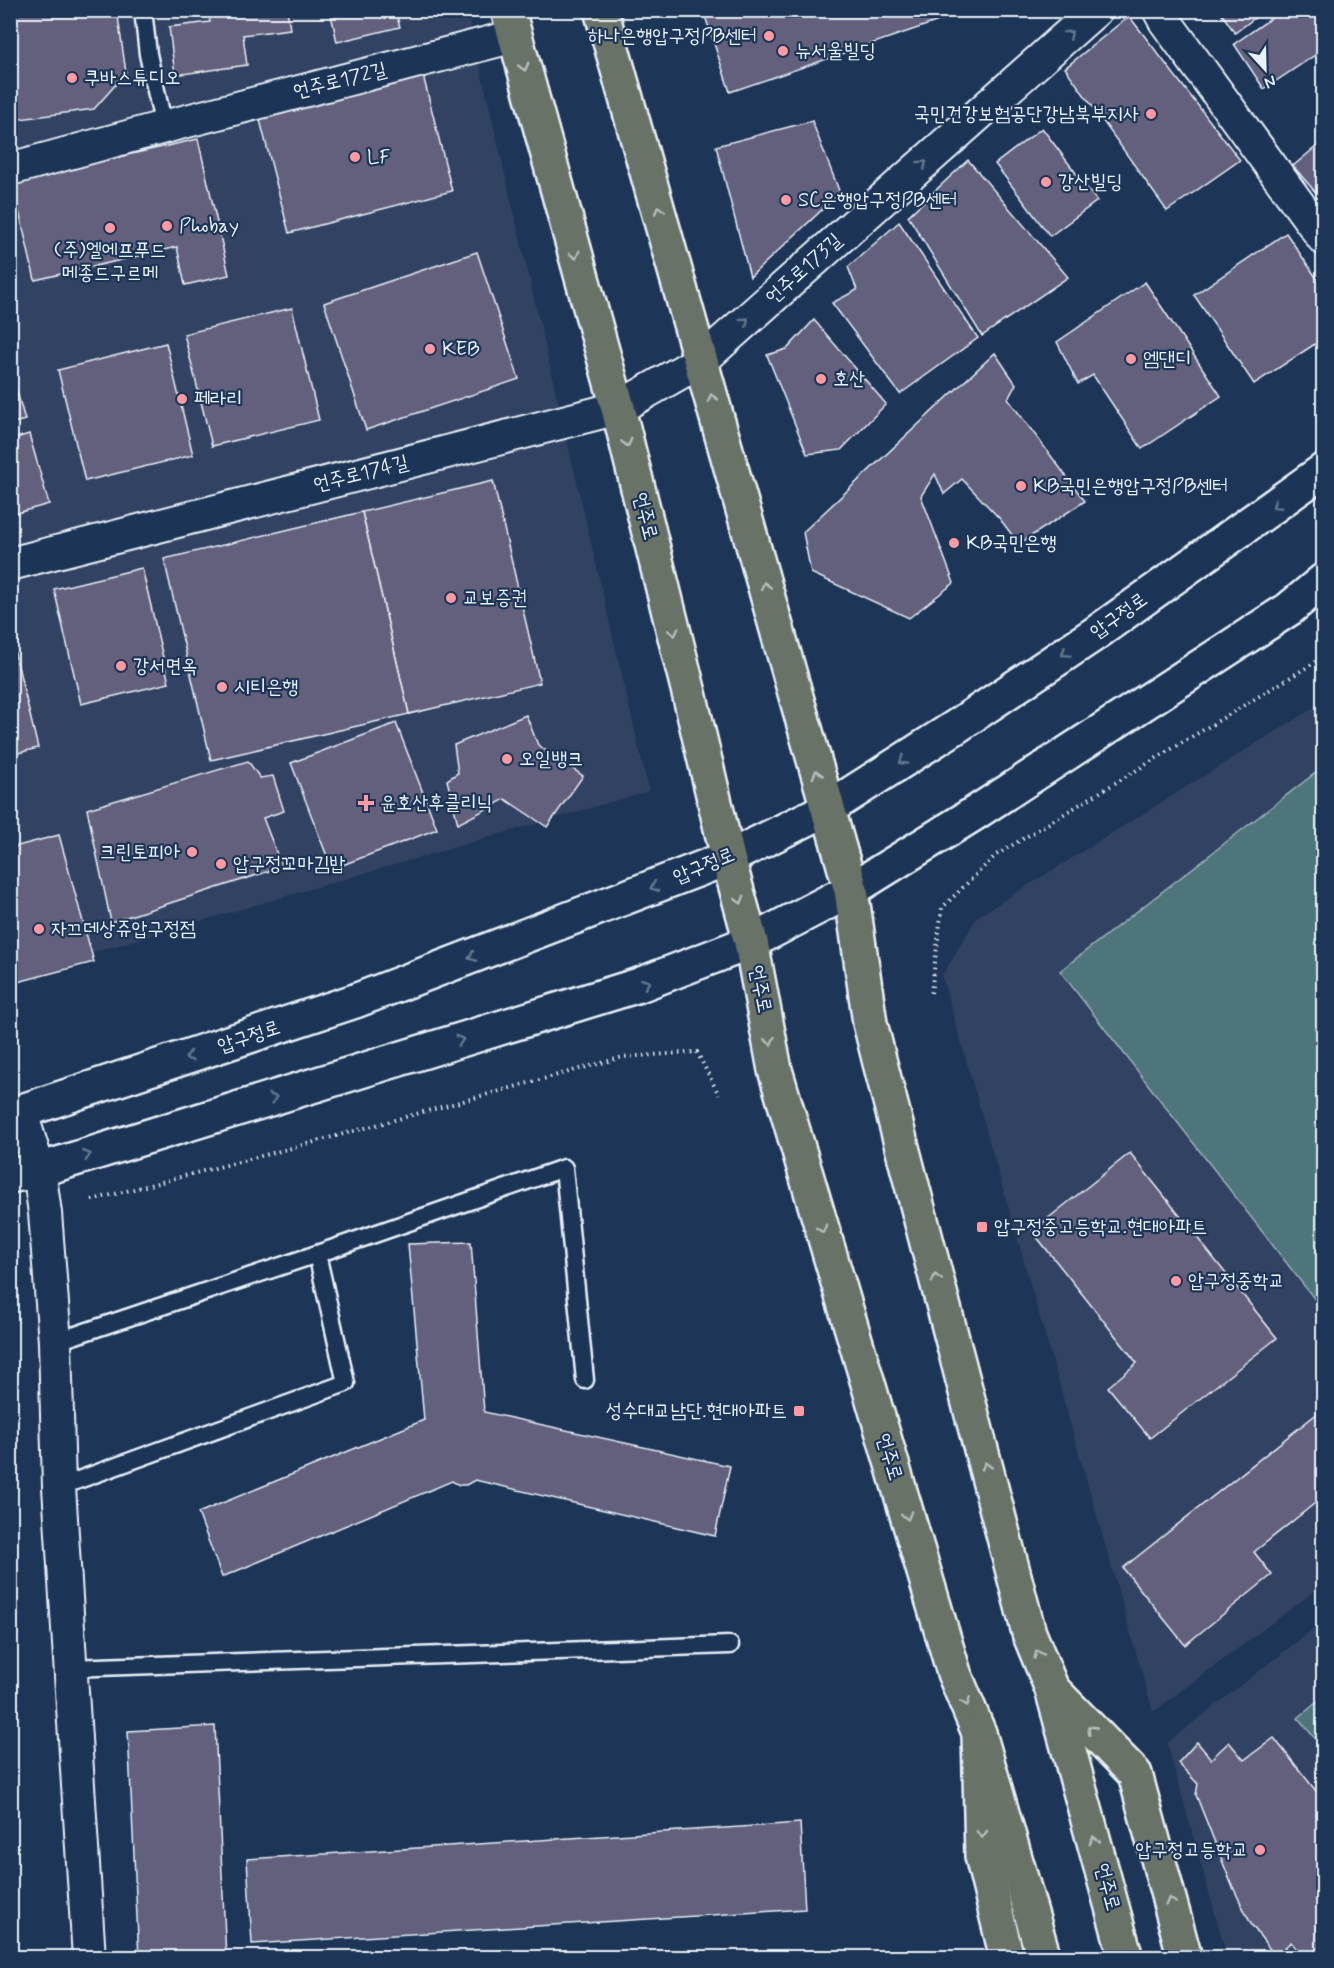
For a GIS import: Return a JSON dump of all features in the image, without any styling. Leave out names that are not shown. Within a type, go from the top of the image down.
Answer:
[{"type":"main road","name":"언주로","points":[[602,10],[851,890],[870,1023],[1029,1633],[1052,1689],[1126,1958]]},
{"type":"main road","name":"언주로","points":[[512,23],[618,408],[728,858],[751,942],[775,1071],[954,1673],[979,1733],[1044,1958]]},
{"type":"main road","name":"압구정로","points":[[16,1114],[355,1001],[728,858],[827,809],[957,726],[1096,633],[1323,470]]},
{"type":"main road","points":[[25,1173],[639,985],[751,942],[851,890],[972,815],[1289,609],[1323,580]]},
{"type":"main road","points":[[1052,1689],[1135,1774],[1185,1958]]},
{"type":"main road","points":[[979,1733],[982,1856],[1007,1958]]},
{"type":"street","name":"언주로173길","points":[[702,360],[1096,10]]},
{"type":"street","points":[[1160,10],[1165,21],[1323,239]]},
{"type":"street","name":"언주로172길","points":[[10,169],[164,127],[512,23]]},
{"type":"street","name":"언주로174길","points":[[10,564],[618,408],[702,360]]},
{"type":"street","points":[[16,1114],[25,1173],[45,1213],[55,1342],[69,1668],[88,1958]]},
{"type":"lane","points":[[143,10],[148,54],[164,127]]},
{"type":"lane","points":[[55,1342],[564,1168],[585,1380]]},
{"type":"lane","points":[[60,1487],[346,1383],[317,1254]]},
{"type":"lane","points":[[69,1668],[730,1645]]},
{"type":"path","points":[[931,993],[942,908],[996,855],[1323,657]]},
{"type":"path","points":[[92,1200],[307,1144],[623,1057],[697,1052],[719,1095]]},
{"type":"shaded area","points":[[11,11],[467,11],[649,791],[11,976]]},
{"type":"shaded area","name":"압구정중학교","points":[[1323,702],[1323,1585],[1153,1712],[942,976],[977,917]]},
{"type":"shaded area","name":"압구정고등학교","points":[[1323,1621],[1323,1957],[1227,1957],[1167,1743]]},
{"type":"green space","points":[[1323,767],[1324,1310],[1060,971]]},
{"type":"green space","points":[[1323,1697],[1323,1748],[1298,1718]]},
{"type":"building","points":[[10,10],[117,10],[126,73],[94,109],[13,120],[10,104]]},
{"type":"building","points":[[208,10],[287,10],[290,29],[243,35],[247,65],[175,75],[169,27],[210,22]]},
{"type":"building","points":[[330,10],[395,10],[400,27],[337,42]]},
{"type":"building","name":"뉴서울빌딩","points":[[703,10],[971,10],[730,92]]},
{"type":"building","points":[[1219,10],[1265,10],[1235,33]]},
{"type":"building","points":[[1283,10],[1324,10],[1324,49],[1264,89],[1234,44]]},
{"type":"building","name":"국민건강보험공단강남북부지사","points":[[1129,16],[1240,160],[1167,211],[1065,68]]},
{"type":"building","points":[[423,75],[452,191],[289,233],[259,116]]},
{"type":"building","points":[[812,121],[840,193],[750,277],[716,146]]},
{"type":"building","name":"강산빌딩","points":[[1042,128],[1097,201],[1050,236],[995,164]]},
{"type":"building","points":[[198,139],[229,275],[185,285],[177,247],[35,280],[12,181]]},
{"type":"building","points":[[1324,140],[1324,202],[1293,166]]},
{"type":"building","points":[[968,160],[1068,277],[982,336],[908,216]]},
{"type":"building","points":[[899,222],[978,338],[900,394],[832,303],[857,290],[848,267]]},
{"type":"building","points":[[1286,233],[1324,289],[1324,338],[1254,384],[1194,295]]},
{"type":"building","points":[[477,252],[519,379],[366,430],[324,303]]},
{"type":"building","name":"엠댄디","points":[[1145,282],[1221,396],[1142,449],[1093,375],[1078,384],[1057,342]]},
{"type":"building","points":[[292,308],[319,420],[212,446],[184,334]]},
{"type":"building","name":"호산","points":[[814,320],[886,404],[841,450],[807,454],[767,355],[787,349]]},
{"type":"building","points":[[166,343],[193,455],[85,481],[58,370]]},
{"type":"building","name":"KB국민은행압구정PB센터","points":[[995,353],[1016,384],[1008,399],[1085,501],[1019,544],[1000,519],[962,479],[944,494],[935,474],[921,496],[954,583],[909,618],[811,573],[803,532]]},
{"type":"building","points":[[10,367],[25,420],[10,424]]},
{"type":"building","points":[[29,434],[49,504],[10,515],[10,440]]},
{"type":"building","name":"교보증권","points":[[493,481],[540,683],[409,714],[362,512]]},
{"type":"building","points":[[362,512],[409,714],[211,760],[164,559]]},
{"type":"building","points":[[142,568],[169,683],[81,704],[54,589]]},
{"type":"building","points":[[10,633],[38,748],[10,755]]},
{"type":"building","name":"오일뱅크","points":[[526,715],[538,745],[583,776],[547,827],[505,799],[458,824],[447,780],[458,773],[454,745]]},
{"type":"building","points":[[396,723],[437,829],[332,869],[291,763]]},
{"type":"building","points":[[248,761],[260,778],[273,776],[284,811],[263,818],[282,867],[111,922],[87,809]]},
{"type":"building","points":[[59,835],[94,962],[10,984],[10,848]]},
{"type":"building","points":[[1130,1153],[1277,1338],[1150,1438],[1108,1387],[1137,1363],[1032,1231]]},
{"type":"building","points":[[471,1242],[484,1412],[730,1466],[715,1536],[475,1480],[466,1485],[459,1485],[452,1481],[222,1577],[198,1513],[424,1420],[408,1244]]},
{"type":"building","points":[[1324,1408],[1324,1496],[1254,1552],[1272,1575],[1185,1645],[1123,1568]]},
{"type":"building","points":[[215,1726],[226,1958],[139,1958],[128,1731]]},
{"type":"building","points":[[1274,1738],[1324,1801],[1324,1958],[1304,1958],[1291,1942],[1275,1956],[1251,1924],[1231,1883],[1196,1795],[1198,1784],[1178,1763],[1197,1742],[1211,1759],[1229,1742],[1244,1760]]},
{"type":"building","points":[[800,1823],[805,1909],[252,1944],[247,1859]]},
{"type":"place","name":"하나은행압구정PB센터","points":[[769,36]]},
{"type":"place","name":"뉴서울빌딩","points":[[783,51]]},
{"type":"place","name":"쿠바스튜디오","points":[[72,78]]},
{"type":"place","name":"국민건강보험공단강남북부지사","points":[[1151,114]]},
{"type":"place","name":"LF","points":[[355,157]]},
{"type":"place","name":"강산빌딩","points":[[1046,182]]},
{"type":"place","name":"SC은행압구정PB센터","points":[[786,200]]},
{"type":"place","name":"Phobay","points":[[167,226]]},
{"type":"place","name":"(주)엘에프푸드 메종드구르메","points":[[110,228]]},
{"type":"place","name":"KEB","points":[[430,349]]},
{"type":"place","name":"엠댄디","points":[[1131,359]]},
{"type":"place","name":"호산","points":[[821,379]]},
{"type":"place","name":"페라리","points":[[182,399]]},
{"type":"place","name":"KB국민은행압구정PB센터","points":[[1021,486]]},
{"type":"place","name":"KB국민은행","points":[[954,543]]},
{"type":"place","name":"교보증권","points":[[451,598]]},
{"type":"place","name":"강서면옥","points":[[121,666]]},
{"type":"place","name":"시티은행","points":[[222,687]]},
{"type":"place","name":"오일뱅크","points":[[507,759]]},
{"type":"place","name":"윤호산후클리닉","points":[[366,803]]},
{"type":"place","name":"크린토피아","points":[[192,852]]},
{"type":"place","name":"압구정꼬마김밥","points":[[221,864]]},
{"type":"place","name":"자끄데상쥬압구정점","points":[[39,929]]},
{"type":"place","name":"압구정중고등학교.현대아파트","points":[[982,1227]]},
{"type":"place","name":"압구정중학교","points":[[1176,1281]]},
{"type":"place","name":"성수대교남단.현대아파트","points":[[799,1411]]},
{"type":"place","name":"압구정고등학교","points":[[1260,1850]]}]
